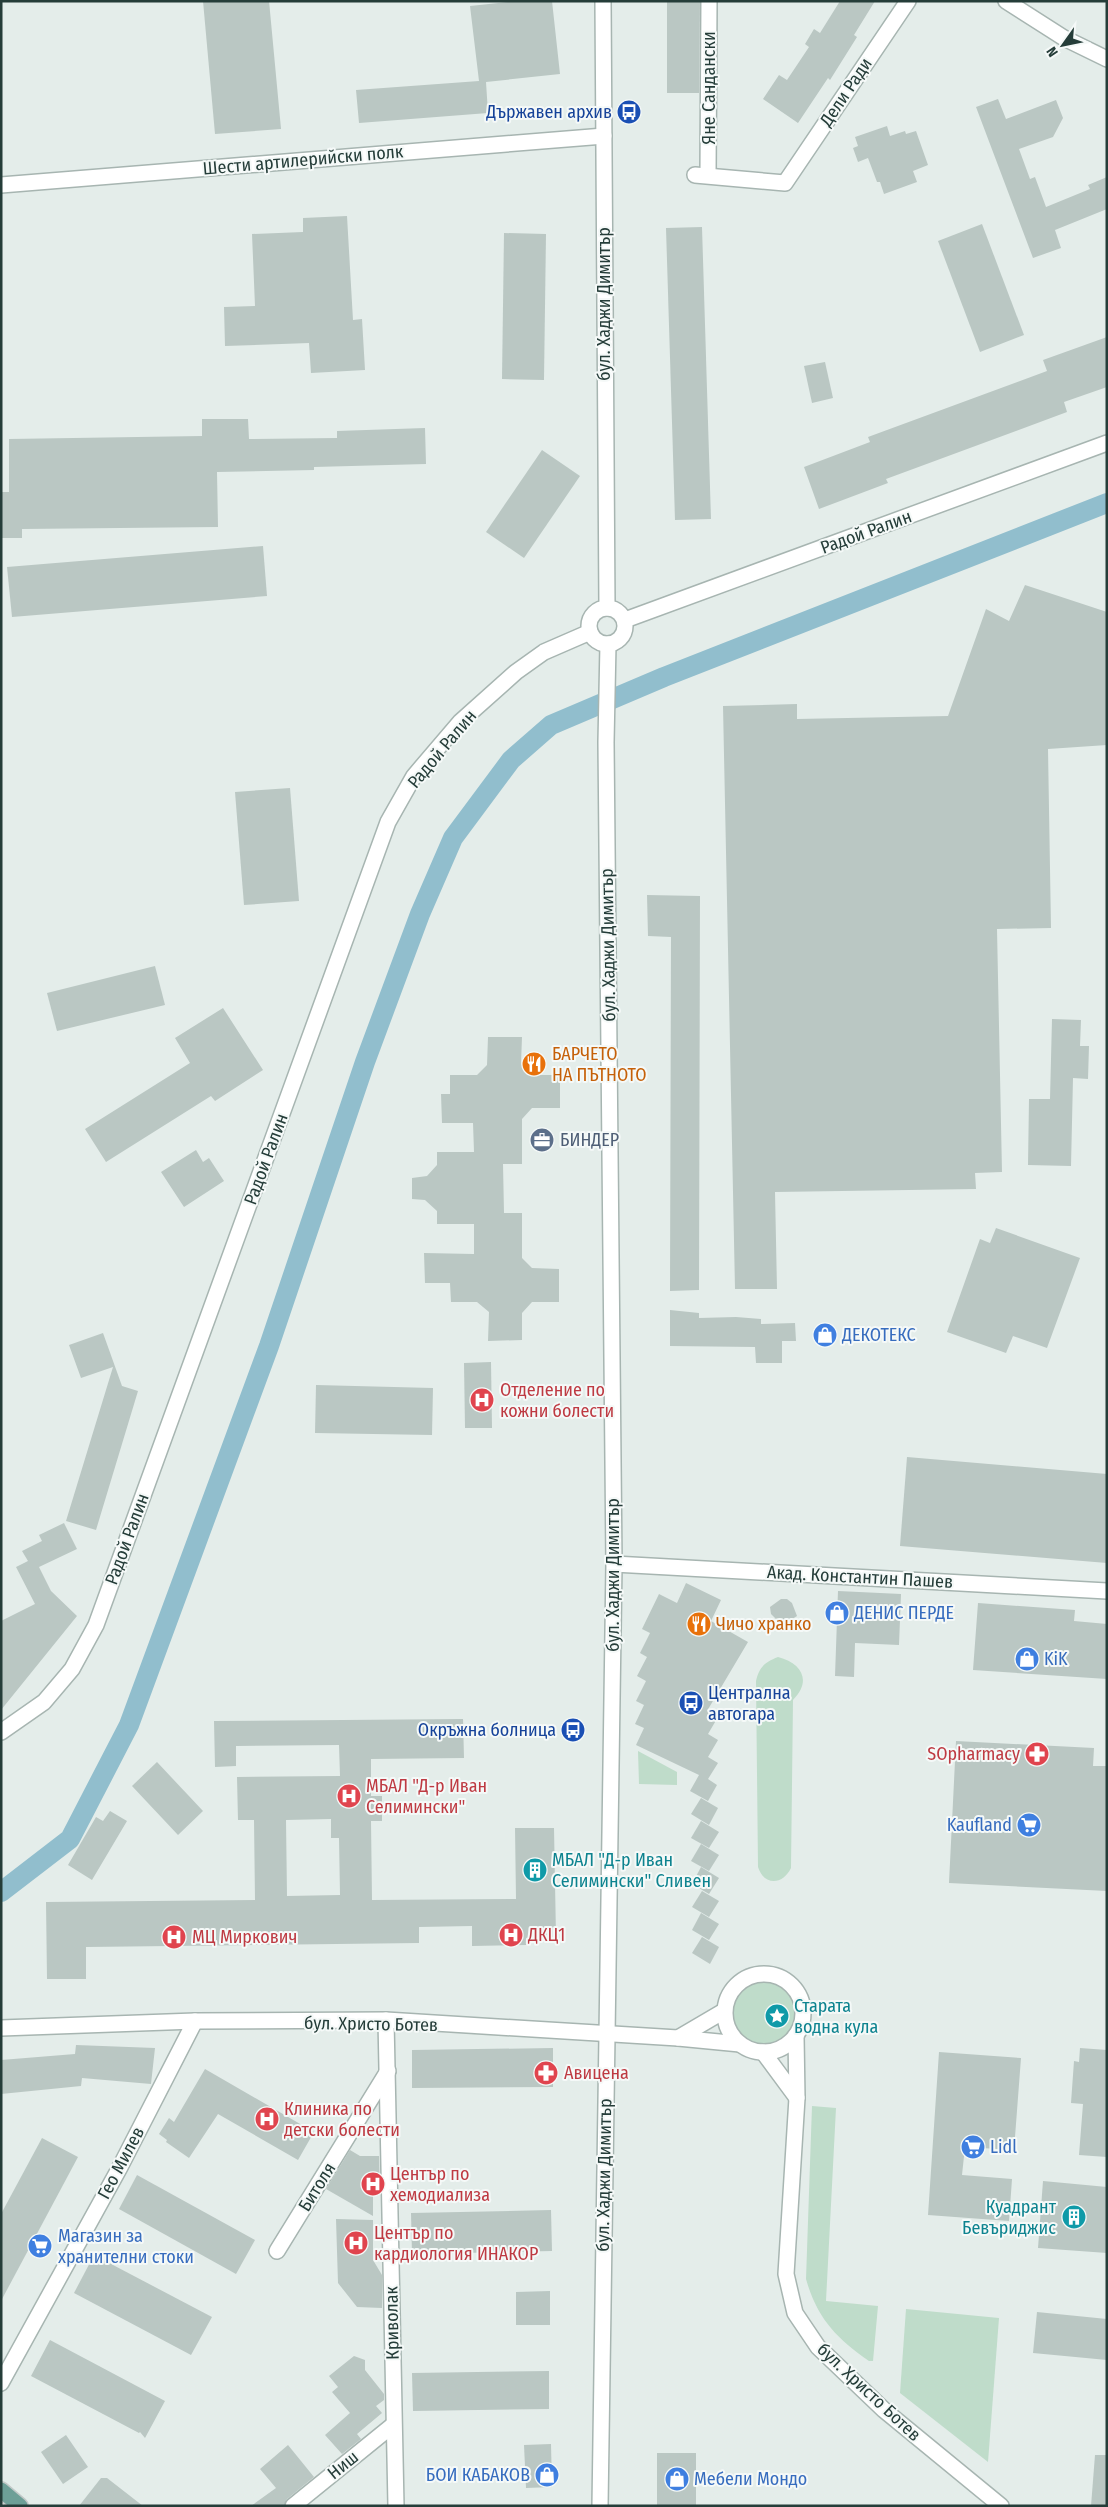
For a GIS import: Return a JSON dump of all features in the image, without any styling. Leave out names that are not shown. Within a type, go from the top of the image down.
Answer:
[{"type":"main road","points":[[1,2490],[20,2506]]},
{"type":"street","name":"бул. Хаджи Димитър","points":[[603,1],[607,608]]},
{"type":"street","name":"Яне Сандански","points":[[709,1],[702,175],[785,182]]},
{"type":"street","name":"Дели Ради","points":[[785,182],[908,1]]},
{"type":"street","points":[[1006,1],[1064,38],[1107,59]]},
{"type":"street","name":"Шести артилерийски полк","points":[[1,185],[604,136]]},
{"type":"street","name":"Радой Ралин","points":[[624,620],[1107,443]]},
{"type":"street","points":[[607,608],[618,611],[624,620],[624,634],[617,641],[608,644],[595,639],[590,632],[591,617],[598,610],[607,608]]},
{"type":"street","name":"Радой Ралин","points":[[1,1732],[44,1702],[72,1669],[96,1625],[388,822],[414,776],[460,722],[516,672],[544,652],[590,632]]},
{"type":"street","name":"бул. Хаджи Димитър","points":[[600,2506],[605,2033],[614,1564],[606,742],[608,644]]},
{"type":"street","name":"Акад. Константин Пашев","points":[[614,1564],[1107,1591]]},
{"type":"street","points":[[755,1974],[773,1974],[790,1983],[801,2001],[802,2022],[796,2036],[786,2045],[775,2051],[754,2051],[740,2044],[728,2029],[724,2011],[729,1994],[739,1981],[755,1974]]},
{"type":"street","points":[[678,2038],[724,2011]]},
{"type":"street","name":"бул. Христо Ботев","points":[[1,2028],[195,2021],[386,2020],[605,2033],[740,2044]]},
{"type":"street","name":"Криволак","points":[[386,2020],[396,2506]]},
{"type":"street","name":"Гео Милев","points":[[1,2383],[119,2169],[195,2021]]},
{"type":"street","name":"бул. Христо Ботев","points":[[796,2036],[797,2098],[786,2274],[794,2313],[818,2347],[884,2410],[1001,2506]]},
{"type":"street","points":[[763,2052],[797,2098]]},
{"type":"street","name":"Битоля","points":[[277,2252],[388,2072]]},
{"type":"street","name":"Ниш","points":[[293,2506],[393,2425]]},
{"type":"green space","points":[[778,1657],[798,1668],[803,1680],[799,1693],[793,1700],[791,1868],[783,1878],[774,1881],[765,1878],[758,1867],[756,1681],[763,1666]]},
{"type":"green space","points":[[638,1751],[677,1772],[677,1785],[639,1784]]},
{"type":"green space","points":[[756,1980],[770,1980],[782,1985],[791,1994],[796,2006],[794,2026],[787,2037],[770,2046],[756,2046],[744,2041],[735,2032],[730,2020],[730,2006],[735,1994],[744,1985]]},
{"type":"green space","points":[[812,2106],[836,2108],[826,2301],[878,2306],[873,2361],[869,2361],[857,2352],[829,2326],[816,2305],[806,2279]]},
{"type":"green space","points":[[906,2309],[999,2318],[988,2462],[900,2393]]},
{"type":"building","points":[[203,1],[269,1],[281,129],[215,134]]},
{"type":"building","points":[[517,1],[552,1],[560,74],[486,82],[488,113],[359,123],[356,90],[479,81],[470,6]]},
{"type":"building","points":[[667,1],[700,1],[699,93],[667,93]]},
{"type":"building","points":[[840,1],[875,1],[854,35],[857,37],[830,80],[828,78],[798,123],[763,99],[779,75],[787,80],[809,47],[805,44],[814,29],[820,33]]},
{"type":"building","points":[[998,99],[1006,119],[1056,100],[1063,118],[1053,137],[1019,149],[1030,179],[1035,177],[1046,207],[1090,189],[1088,185],[1107,177],[1107,209],[1055,230],[1061,248],[1033,258],[976,107]]},
{"type":"building","points":[[887,126],[890,136],[905,131],[906,134],[916,131],[928,165],[913,171],[917,182],[884,194],[880,182],[877,182],[868,158],[858,162],[853,148],[858,146],[855,137]]},
{"type":"building","points":[[347,216],[353,320],[362,319],[365,370],[311,373],[309,343],[225,346],[224,307],[255,306],[252,234],[303,232],[303,218]]},
{"type":"building","points":[[982,224],[1024,335],[980,352],[938,241]]},
{"type":"building","points":[[702,227],[711,519],[675,520],[666,228]]},
{"type":"building","points":[[504,233],[546,234],[544,380],[502,379]]},
{"type":"building","points":[[1107,337],[1107,387],[1064,402],[1067,412],[886,479],[888,483],[819,509],[804,467],[870,442],[868,437],[1047,371],[1043,360]]},
{"type":"building","points":[[825,362],[833,398],[812,403],[804,366]]},
{"type":"building","points":[[202,419],[248,419],[249,439],[337,438],[337,431],[425,428],[426,464],[314,467],[314,470],[217,472],[218,527],[22,529],[22,538],[1,538],[1,492],[9,492],[9,439],[202,436]]},
{"type":"building","points":[[542,450],[580,476],[524,558],[486,532]]},
{"type":"building","points":[[263,546],[267,596],[12,617],[7,567]]},
{"type":"building","points":[[1025,585],[1107,612],[1107,745],[1048,749],[1051,928],[997,929],[1002,1172],[975,1173],[976,1189],[775,1192],[777,1289],[735,1289],[723,706],[797,704],[797,719],[948,716],[986,609],[1009,621]]},
{"type":"building","points":[[290,788],[299,901],[244,905],[235,792]]},
{"type":"building","points":[[647,895],[700,896],[699,1290],[670,1291],[671,937],[648,936]]},
{"type":"building","points":[[155,966],[165,1005],[57,1031],[47,993]]},
{"type":"building","points":[[223,1008],[263,1070],[215,1101],[211,1096],[106,1162],[85,1129],[190,1063],[175,1038]]},
{"type":"building","points":[[1052,1019],[1081,1020],[1080,1046],[1089,1046],[1088,1079],[1073,1078],[1071,1166],[1028,1165],[1029,1099],[1050,1099]]},
{"type":"building","points":[[488,1037],[522,1037],[521,1064],[532,1075],[560,1075],[560,1108],[532,1108],[522,1119],[522,1164],[503,1164],[504,1213],[522,1213],[522,1258],[532,1268],[559,1269],[559,1302],[532,1302],[522,1313],[522,1340],[488,1341],[489,1312],[477,1302],[451,1302],[450,1283],[425,1283],[424,1253],[474,1254],[474,1224],[437,1224],[437,1211],[425,1200],[412,1199],[412,1178],[427,1176],[437,1165],[437,1152],[474,1152],[473,1123],[442,1123],[441,1094],[450,1094],[450,1075],[477,1075],[487,1065]]},
{"type":"building","points":[[196,1150],[203,1162],[209,1158],[224,1181],[184,1207],[161,1172]]},
{"type":"building","points":[[996,1228],[1080,1258],[1047,1348],[1013,1336],[1006,1353],[947,1332],[980,1239],[990,1243]]},
{"type":"building","points":[[670,1310],[699,1313],[699,1318],[736,1317],[761,1319],[761,1324],[795,1323],[796,1341],[782,1341],[782,1363],[756,1363],[755,1347],[670,1346]]},
{"type":"building","points":[[103,1333],[122,1386],[138,1391],[96,1530],[66,1521],[113,1367],[81,1378],[69,1345]]},
{"type":"building","points":[[491,1362],[492,1428],[465,1428],[464,1363]]},
{"type":"building","points":[[316,1385],[433,1388],[432,1435],[315,1433]]},
{"type":"building","points":[[907,1457],[1107,1474],[1107,1563],[900,1546]]},
{"type":"building","points":[[64,1523],[77,1549],[39,1567],[51,1591],[77,1616],[1,1710],[1,1621],[35,1604],[16,1567],[28,1561],[22,1551],[42,1541],[39,1535]]},
{"type":"building","points":[[686,1583],[721,1600],[711,1621],[748,1642],[707,1711],[718,1717],[708,1734],[718,1740],[708,1757],[718,1763],[708,1779],[717,1785],[708,1801],[690,1791],[699,1775],[636,1745],[644,1728],[635,1724],[644,1705],[636,1701],[646,1681],[637,1676],[647,1657],[640,1653],[650,1633],[642,1629],[659,1594],[677,1603]]},
{"type":"building","points":[[838,1591],[901,1594],[899,1645],[855,1643],[854,1677],[835,1676]]},
{"type":"building","points":[[781,1599],[787,1599],[792,1603],[797,1616],[789,1621],[778,1621],[771,1614],[770,1607]]},
{"type":"building","points":[[978,1603],[1075,1610],[1074,1621],[1107,1624],[1107,1679],[973,1670]]},
{"type":"building","name":"МБАЛ \"Д-р Иван Селимински\" Сливен","points":[[463,1719],[464,1758],[371,1759],[371,1796],[382,1796],[382,1821],[371,1821],[372,1900],[516,1899],[515,1828],[554,1828],[556,1937],[527,1940],[527,1945],[472,1946],[472,1926],[419,1927],[419,1943],[86,1947],[86,1979],[47,1979],[46,1902],[255,1900],[254,1820],[238,1820],[237,1777],[340,1776],[339,1745],[236,1746],[236,1766],[215,1767],[214,1721]],"holes":[[[331,1819],[331,1838],[339,1838],[340,1895],[287,1896],[286,1820]]]},
{"type":"building","name":"Kaufland","points":[[956,1741],[1094,1748],[1093,1766],[1107,1766],[1107,1891],[949,1883]]},
{"type":"building","points":[[157,1762],[203,1811],[178,1835],[132,1786]]},
{"type":"building","points":[[701,1798],[718,1808],[709,1825],[691,1814]]},
{"type":"building","points":[[110,1811],[127,1821],[92,1880],[68,1865],[96,1817],[103,1821]]},
{"type":"building","points":[[701,1821],[719,1832],[709,1848],[691,1838]]},
{"type":"building","points":[[701,1844],[719,1855],[709,1871],[691,1861]]},
{"type":"building","points":[[701,1867],[719,1878],[709,1894],[692,1884]]},
{"type":"building","points":[[702,1891],[719,1901],[709,1917],[692,1907]]},
{"type":"building","points":[[701,1913],[719,1924],[709,1940],[692,1930]]},
{"type":"building","points":[[702,1937],[719,1947],[710,1964],[692,1953]]},
{"type":"building","points":[[76,2045],[155,2048],[151,2084],[82,2078],[81,2086],[1,2094],[1,2060],[75,2054]]},
{"type":"building","points":[[553,2048],[553,2087],[412,2088],[412,2050]]},
{"type":"building","points":[[1080,2048],[1107,2050],[1107,2157],[1079,2155],[1083,2104],[1071,2103],[1074,2061],[1079,2062]]},
{"type":"building","name":"Lidl","points":[[939,2052],[1021,2058],[1014,2150],[965,2147],[962,2175],[1012,2179],[1009,2221],[928,2215]]},
{"type":"building","points":[[205,2069],[314,2132],[298,2160],[218,2114],[189,2158],[166,2142],[167,2140],[159,2134],[169,2118],[174,2122]]},
{"type":"building","points":[[42,2138],[78,2157],[1,2301],[1,2214]]},
{"type":"building","points":[[350,2150],[360,2156],[379,2156],[380,2194],[373,2194],[373,2216],[326,2189]]},
{"type":"building","points":[[137,2175],[255,2240],[236,2274],[119,2209]]},
{"type":"building","name":"Куадрант Бевъриджис","points":[[1043,2181],[1107,2187],[1107,2253],[1038,2248]]},
{"type":"building","points":[[551,2210],[552,2251],[412,2254],[411,2213]]},
{"type":"building","points":[[336,2219],[373,2220],[373,2260],[382,2275],[382,2308],[357,2307],[338,2283]]},
{"type":"building","points":[[94,2255],[212,2317],[191,2355],[74,2293]]},
{"type":"building","points":[[550,2291],[550,2325],[516,2325],[516,2292]]},
{"type":"building","points":[[1037,2312],[1107,2319],[1107,2360],[1033,2353]]},
{"type":"building","points":[[50,2340],[165,2401],[145,2438],[140,2432],[31,2376]]},
{"type":"building","points":[[354,2356],[365,2360],[365,2370],[384,2394],[384,2400],[376,2406],[382,2413],[357,2434],[361,2439],[342,2454],[325,2435],[350,2413],[332,2392],[338,2387],[329,2376]]},
{"type":"building","points":[[549,2371],[549,2409],[413,2411],[412,2373]]},
{"type":"building","points":[[66,2435],[88,2467],[63,2484],[41,2452]]},
{"type":"building","points":[[551,2444],[552,2487],[526,2488],[524,2445]]},
{"type":"building","points":[[288,2445],[314,2477],[287,2499],[284,2506],[251,2506],[276,2488],[260,2469]]},
{"type":"building","name":"Мебели Мондо","points":[[657,2453],[696,2453],[696,2506],[657,2506]]},
{"type":"building","points":[[1095,2455],[1107,2455],[1107,2506],[1091,2506]]},
{"type":"building","points":[[101,2478],[107,2478],[143,2506],[79,2506]]},
{"type":"waterway","points":[[1,1892],[70,1839],[129,1725],[269,1346],[365,1062],[420,914],[453,838],[511,760],[551,725],[664,677],[1107,503]]},
{"type":"place","name":"Държавен архив","points":[[629,112]]},
{"type":"place","name":"БАРЧЕТО НА ПЪТНОТО","points":[[534,1064]]},
{"type":"place","name":"БИНДЕР","points":[[542,1140]]},
{"type":"place","name":"ДЕКОТЕКС","points":[[825,1335]]},
{"type":"place","name":"Отделение по кожни болести","points":[[482,1400]]},
{"type":"place","name":"ДЕНИС ПЕРДЕ","points":[[837,1613]]},
{"type":"place","name":"Чичо хранко","points":[[699,1624]]},
{"type":"place","name":"KiK","points":[[1027,1659]]},
{"type":"place","name":"Централна автогара","points":[[691,1703]]},
{"type":"place","name":"Окръжна болница","points":[[573,1730]]},
{"type":"place","name":"SOpharmacy","points":[[1037,1754]]},
{"type":"place","name":"МБАЛ \"Д-р Иван Селимински\"","points":[[349,1796]]},
{"type":"place","name":"Kaufland","points":[[1029,1825]]},
{"type":"place","name":"МБАЛ \"Д-р Иван Селимински\" Сливен","points":[[535,1870]]},
{"type":"place","name":"ДКЦ1","points":[[511,1935]]},
{"type":"place","name":"МЦ Миркович","points":[[174,1937]]},
{"type":"place","name":"Старата водна кула","points":[[777,2016]]},
{"type":"place","name":"Авицена","points":[[546,2073]]},
{"type":"place","name":"Клиника по детски болести","points":[[267,2119]]},
{"type":"place","name":"Lidl","points":[[973,2147]]},
{"type":"place","name":"Център по хемодиализа","points":[[373,2184]]},
{"type":"place","name":"Куадрант Бевъриджис","points":[[1074,2217]]},
{"type":"place","name":"Център по кардиология ИНАКОР","points":[[356,2243]]},
{"type":"place","name":"Магазин за хранителни стоки","points":[[40,2246]]},
{"type":"place","name":"БОИ КАБАКОВ","points":[[547,2475]]},
{"type":"place","name":"Мебели Мондо","points":[[677,2479]]}]
